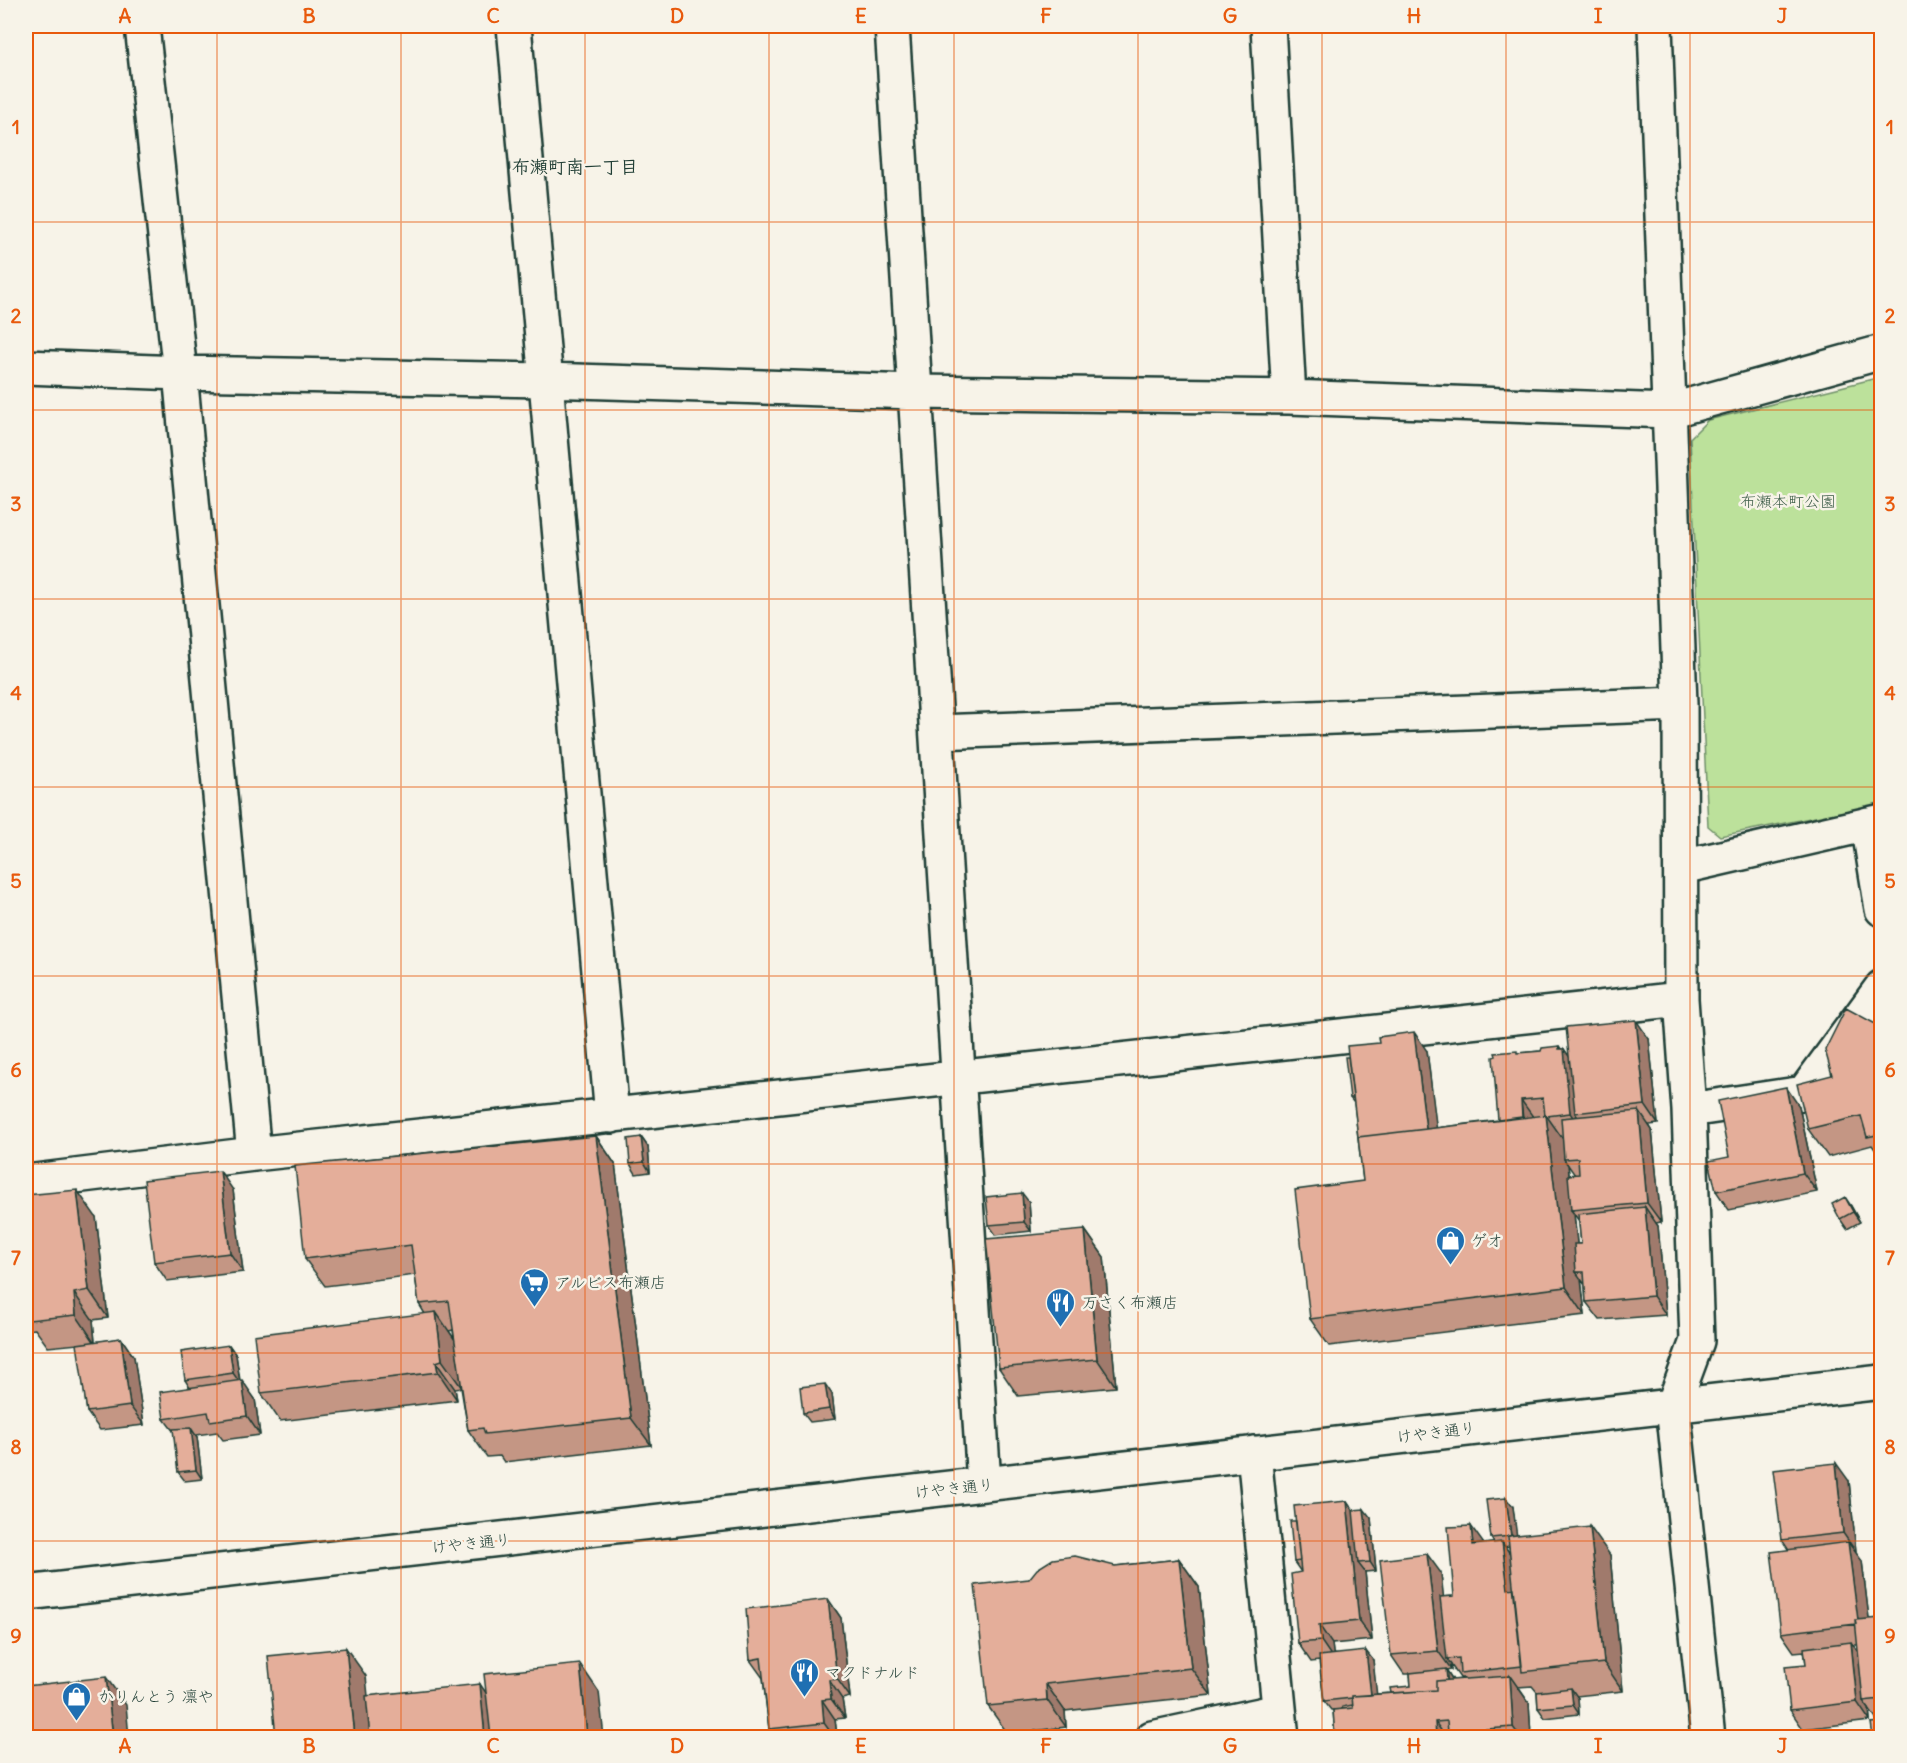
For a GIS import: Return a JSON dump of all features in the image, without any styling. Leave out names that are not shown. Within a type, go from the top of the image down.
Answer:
[{"type":"street","points":[[142,26],[180,373],[254,1154]]},
{"type":"street","points":[[514,26],[612,1116]]},
{"type":"street","points":[[892,26],[984,1484]]},
{"type":"street","points":[[1269,26],[1289,397]]},
{"type":"street","points":[[1656,26],[1680,704],[1681,999],[1689,1110],[1697,1341],[1673,1406],[1708,1737]]},
{"type":"street","points":[[26,367],[915,392],[1289,397],[1669,411],[1881,352]]},
{"type":"street","points":[[936,732],[1680,704]]},
{"type":"street","points":[[1682,867],[1875,822],[1881,909]]},
{"type":"street","points":[[1689,1110],[1804,1093],[1881,987]]},
{"type":"street","points":[[26,1182],[254,1154],[1681,999]]},
{"type":"street","name":"けやき通り","points":[[26,1593],[1881,1382]]},
{"type":"street","points":[[1152,1737],[1281,1724],[1254,1453]]},
{"type":"green space","name":"布瀬本町公園","points":[[1881,377],[1881,804],[1720,836],[1708,826],[1690,438],[1708,420]]},
{"type":"building","points":[[1881,856],[1881,873],[1878,857]]},
{"type":"building","points":[[1846,1008],[1881,1027],[1881,1134],[1867,1137],[1861,1116],[1808,1129],[1797,1084],[1832,1075],[1825,1050]]},
{"type":"building","points":[[1636,1020],[1645,1105],[1575,1113],[1566,1027]]},
{"type":"building","points":[[1414,1032],[1426,1129],[1358,1137],[1347,1046],[1379,1043],[1378,1037]]},
{"type":"building","points":[[1559,1046],[1559,1049],[1564,1049],[1570,1113],[1547,1116],[1543,1098],[1521,1100],[1522,1117],[1498,1120],[1493,1057],[1496,1056],[1495,1053],[1541,1051],[1542,1048]]},
{"type":"building","points":[[1345,1057],[1348,1057],[1353,1098],[1350,1098]]},
{"type":"building","points":[[1786,1087],[1803,1173],[1716,1191],[1709,1161],[1729,1157],[1718,1101]]},
{"type":"building","points":[[1639,1111],[1647,1203],[1571,1210],[1568,1175],[1579,1174],[1578,1158],[1564,1159],[1561,1118]]},
{"type":"building","name":"ゲオ","points":[[1546,1115],[1566,1287],[1310,1319],[1295,1190],[1363,1181],[1358,1137]]},
{"type":"building","name":"アルビス布瀬店","points":[[596,1136],[631,1418],[485,1434],[483,1428],[468,1430],[449,1301],[419,1304],[411,1245],[305,1259],[295,1166]]},
{"type":"building","points":[[641,1137],[644,1162],[630,1164],[628,1139]]},
{"type":"building","points":[[220,1171],[230,1253],[154,1262],[144,1180]]},
{"type":"building","points":[[77,1190],[89,1290],[74,1293],[76,1315],[29,1320],[26,1301],[26,1195]]},
{"type":"building","points":[[1022,1193],[1024,1222],[989,1225],[986,1197]]},
{"type":"building","points":[[1845,1197],[1853,1212],[1840,1219],[1832,1204]]},
{"type":"building","points":[[1645,1207],[1653,1296],[1586,1302],[1584,1272],[1576,1272],[1574,1244],[1581,1244],[1578,1214]]},
{"type":"building","name":"万さく布瀬店","points":[[1085,1230],[1097,1359],[999,1368],[986,1239]]},
{"type":"building","points":[[436,1312],[442,1360],[436,1362],[438,1372],[261,1393],[254,1335]]},
{"type":"building","points":[[121,1338],[130,1406],[87,1412],[77,1344]]},
{"type":"building","points":[[229,1345],[233,1373],[185,1380],[181,1352]]},
{"type":"building","points":[[242,1380],[247,1416],[210,1421],[208,1412],[164,1419],[160,1392]]},
{"type":"building","points":[[825,1384],[829,1409],[803,1413],[800,1387]]},
{"type":"building","points":[[191,1428],[196,1470],[178,1472],[173,1429]]},
{"type":"building","points":[[1836,1463],[1843,1533],[1782,1540],[1773,1470]]},
{"type":"building","points":[[1506,1498],[1511,1536],[1491,1538],[1486,1500]]},
{"type":"building","points":[[1347,1501],[1359,1621],[1319,1625],[1321,1641],[1298,1643],[1291,1574],[1301,1572],[1294,1506]]},
{"type":"building","points":[[1364,1509],[1370,1562],[1358,1563],[1353,1510]]},
{"type":"building","points":[[1290,1521],[1296,1521],[1300,1561],[1294,1562]]},
{"type":"building","points":[[1471,1526],[1473,1545],[1502,1542],[1508,1589],[1514,1588],[1522,1666],[1460,1673],[1459,1658],[1447,1659],[1440,1597],[1454,1596],[1448,1527]]},
{"type":"building","points":[[1590,1527],[1604,1663],[1522,1672],[1508,1536]]},
{"type":"building","points":[[1848,1542],[1858,1620],[1855,1620],[1856,1624],[1781,1633],[1771,1552]]},
{"type":"building","points":[[1427,1554],[1438,1651],[1391,1655],[1380,1560]]},
{"type":"building","points":[[1075,1556],[1115,1566],[1179,1559],[1191,1668],[1046,1684],[1047,1700],[988,1706],[975,1585],[1029,1579],[1037,1569],[1053,1559]]},
{"type":"building","points":[[828,1599],[837,1679],[829,1680],[831,1699],[822,1700],[824,1723],[769,1729],[761,1658],[750,1660],[746,1609]]},
{"type":"building","points":[[1881,1618],[1881,1699],[1863,1701],[1855,1620]]},
{"type":"building","points":[[1851,1642],[1857,1702],[1790,1710],[1785,1666],[1806,1664],[1804,1648]]},
{"type":"building","points":[[346,1648],[355,1737],[276,1737],[268,1656]]},
{"type":"building","points":[[1366,1651],[1371,1695],[1324,1701],[1319,1656]]},
{"type":"building","points":[[580,1664],[587,1737],[491,1737],[484,1674]]},
{"type":"building","points":[[1446,1669],[1447,1680],[1436,1681],[1436,1690],[1391,1693],[1390,1688],[1411,1686],[1410,1673]]},
{"type":"building","points":[[1510,1676],[1513,1727],[1448,1732],[1447,1721],[1435,1722],[1436,1737],[1335,1737],[1333,1710],[1353,1708],[1352,1696],[1436,1690],[1436,1681]]},
{"type":"building","points":[[106,1677],[113,1737],[26,1737],[26,1686]]},
{"type":"building","points":[[480,1684],[485,1737],[370,1737],[366,1696]]},
{"type":"building","points":[[1571,1688],[1573,1705],[1538,1708],[1537,1692]]},
{"type":"building","points":[[1352,1705],[1353,1708],[1342,1709],[1342,1707]]},
{"type":"building","points":[[1881,1722],[1881,1737],[1873,1737],[1871,1723]]},
{"type":"place","name":"ゲオ","points":[[1450,1266]]},
{"type":"place","name":"アルビス布瀬店","points":[[534,1308]]},
{"type":"place","name":"万さく布瀬店","points":[[1061,1328]]},
{"type":"place","name":"マクドナルド","points":[[804,1698]]},
{"type":"place","name":"かりんとう 凛や","points":[[77,1722]]},
{"type":"district","name":"布瀬町南一丁目","points":[[575,167]]}]
